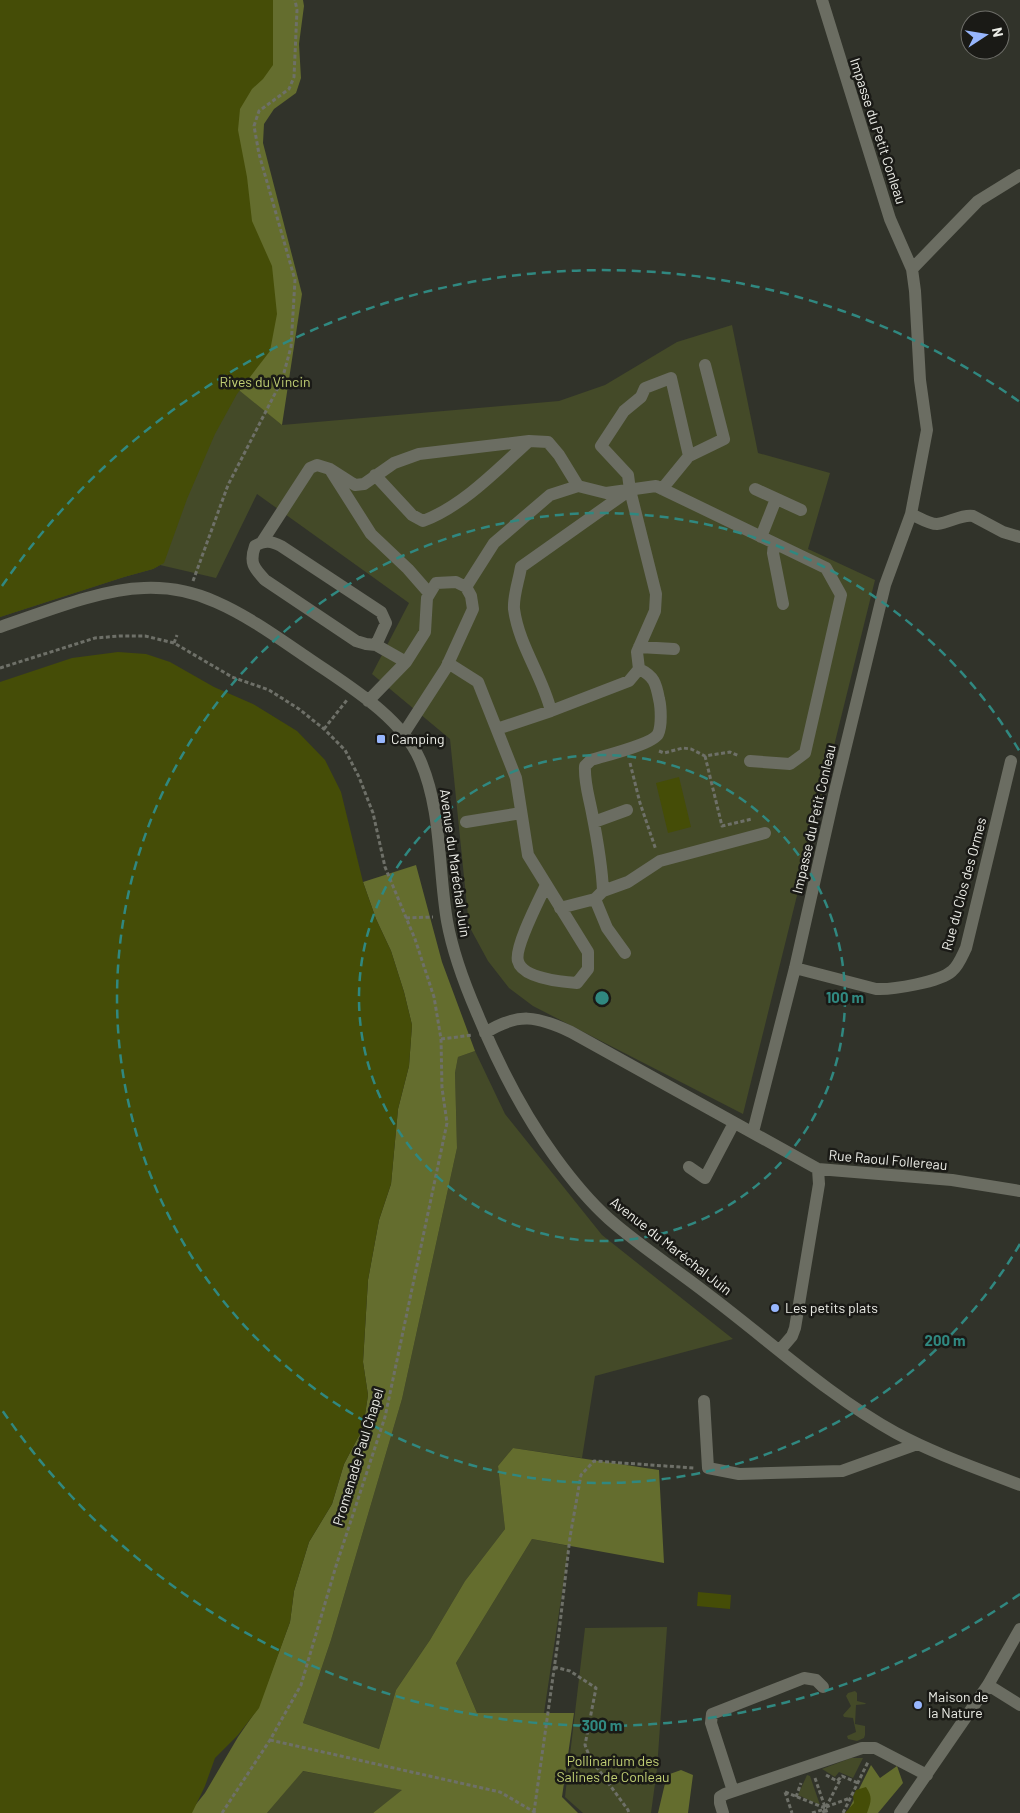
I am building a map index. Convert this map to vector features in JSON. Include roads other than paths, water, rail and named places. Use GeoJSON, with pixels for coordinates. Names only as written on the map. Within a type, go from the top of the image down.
{"type":"FeatureCollection","features":[{"type":"Feature","properties":{"kind":"street","name":"Impasse du Petit Conleau"},"geometry":{"type":"LineString","coordinates":[[753,1132],[795,968],[834,795],[885,585],[910,514],[928,430],[920,380],[912,269],[890,219],[822,0]]}},
{"type":"Feature","properties":{"kind":"street"},"geometry":{"type":"LineString","coordinates":[[912,269],[978,201],[1020,174]]}},
{"type":"Feature","properties":{"kind":"street"},"geometry":{"type":"LineString","coordinates":[[662,489],[689,456],[724,439],[705,365]]}},
{"type":"Feature","properties":{"kind":"street"},"geometry":{"type":"LineString","coordinates":[[497,729],[629,681],[639,669],[638,652],[655,611],[656,594],[628,475],[601,446],[624,411],[641,397],[645,388],[671,378],[689,456]]}},
{"type":"Feature","properties":{"kind":"street"},"geometry":{"type":"LineString","coordinates":[[375,475],[412,515],[424,521],[477,488],[529,441]]}},
{"type":"Feature","properties":{"kind":"street"},"geometry":{"type":"LineString","coordinates":[[406,662],[376,644],[356,641],[265,580],[252,563],[252,553],[255,546],[262,542],[310,468],[317,465],[330,469],[355,485],[364,484],[394,463],[419,454],[529,441],[548,442],[559,455],[578,486]]}},
{"type":"Feature","properties":{"kind":"street"},"geometry":{"type":"LineString","coordinates":[[330,469],[371,534],[408,569],[429,593]]}},
{"type":"Feature","properties":{"kind":"street"},"geometry":{"type":"LineString","coordinates":[[466,587],[494,543],[550,495],[578,486],[606,493],[656,486],[826,568],[841,595],[805,753],[790,764],[750,761]]}},
{"type":"Feature","properties":{"kind":"street"},"geometry":{"type":"LineString","coordinates":[[755,489],[801,510]]}},
{"type":"Feature","properties":{"kind":"street"},"geometry":{"type":"LineString","coordinates":[[551,710],[546,691],[523,645],[514,607],[521,567],[630,490]]}},
{"type":"Feature","properties":{"kind":"street"},"geometry":{"type":"LineString","coordinates":[[761,537],[776,499]]}},
{"type":"Feature","properties":{"kind":"street"},"geometry":{"type":"LineString","coordinates":[[910,514],[939,524],[968,515],[973,516],[1011,536],[1020,537]]}},
{"type":"Feature","properties":{"kind":"street"},"geometry":{"type":"LineString","coordinates":[[262,542],[272,542],[282,546],[381,612],[386,623],[376,644]]}},
{"type":"Feature","properties":{"kind":"street"},"geometry":{"type":"LineString","coordinates":[[774,543],[773,553],[783,604]]}},
{"type":"Feature","properties":{"kind":"street"},"geometry":{"type":"LineString","coordinates":[[368,701],[406,662],[425,632],[427,598],[436,583],[456,582],[466,587],[471,596],[473,609],[448,663],[404,733]]}},
{"type":"Feature","properties":{"kind":"street","name":"Avenue du Maréchal Juin"},"geometry":{"type":"LineString","coordinates":[[0,627],[84,599],[123,590],[142,588],[170,589],[214,601],[256,623],[368,701],[404,733],[419,758],[431,792],[446,917],[457,963],[485,1033],[509,1082],[554,1155],[575,1183],[609,1219],[850,1403],[894,1432],[917,1444],[1020,1485]]}},
{"type":"Feature","properties":{"kind":"street"},"geometry":{"type":"LineString","coordinates":[[639,648],[674,649]]}},
{"type":"Feature","properties":{"kind":"street"},"geometry":{"type":"LineString","coordinates":[[448,663],[478,682],[516,778],[528,854],[588,952],[588,969],[577,983],[559,982],[525,972],[518,962],[518,948],[546,885]]}},
{"type":"Feature","properties":{"kind":"street"},"geometry":{"type":"LineString","coordinates":[[625,953],[607,928],[599,895],[603,877],[584,775],[585,766],[591,760],[651,741],[658,734],[661,710],[655,683],[649,674],[639,669]]}},
{"type":"Feature","properties":{"kind":"street","name":"Rue du Clos des Ormes"},"geometry":{"type":"LineString","coordinates":[[795,968],[876,989],[921,982],[951,973],[966,948],[1011,761]]}},
{"type":"Feature","properties":{"kind":"street"},"geometry":{"type":"LineString","coordinates":[[594,822],[627,810]]}},
{"type":"Feature","properties":{"kind":"street"},"geometry":{"type":"LineString","coordinates":[[466,822],[521,813]]}},
{"type":"Feature","properties":{"kind":"street"},"geometry":{"type":"LineString","coordinates":[[560,908],[599,895],[628,882],[660,861],[765,833]]}},
{"type":"Feature","properties":{"kind":"street","name":"Rue Raoul Follereau"},"geometry":{"type":"LineString","coordinates":[[485,1033],[511,1020],[527,1018],[548,1021],[818,1169],[952,1180],[1020,1191]]}},
{"type":"Feature","properties":{"kind":"street"},"geometry":{"type":"LineString","coordinates":[[689,1166],[705,1178],[734,1123]]}},
{"type":"Feature","properties":{"kind":"street"},"geometry":{"type":"LineString","coordinates":[[780,1350],[792,1336],[795,1328],[820,1184],[818,1169]]}},
{"type":"Feature","properties":{"kind":"street"},"geometry":{"type":"LineString","coordinates":[[704,1400],[708,1468],[739,1474],[842,1471],[917,1444]]}},
{"type":"Feature","properties":{"kind":"street"},"geometry":{"type":"LineString","coordinates":[[900,1813],[988,1685],[1020,1629]]}},
{"type":"Feature","properties":{"kind":"street"},"geometry":{"type":"LineString","coordinates":[[733,1791],[711,1723],[712,1714],[804,1678],[816,1680],[823,1687]]}},
{"type":"Feature","properties":{"kind":"street"},"geometry":{"type":"LineString","coordinates":[[988,1685],[1020,1705]]}},
{"type":"Feature","properties":{"kind":"street"},"geometry":{"type":"LineString","coordinates":[[723,1813],[720,1797],[725,1794],[862,1748],[875,1748],[927,1775]]}},
{"type":"Feature","properties":{"kind":"place","name":"Camping"},"geometry":{"type":"Point","coordinates":[381,739]}},
{"type":"Feature","properties":{"kind":"place","name":"Les petits plats"},"geometry":{"type":"Point","coordinates":[775,1308]}},
{"type":"Feature","properties":{"kind":"place","name":"Maison de la Nature"},"geometry":{"type":"Point","coordinates":[918,1705]}},
{"type":"Feature","properties":{"kind":"park label","name":"Rives du Vincin"},"geometry":{"type":"Point","coordinates":[265,382]}},
{"type":"Feature","properties":{"kind":"park label","name":"Pollinarium des Salines de Conleau"},"geometry":{"type":"Point","coordinates":[613,1769]}}]}
